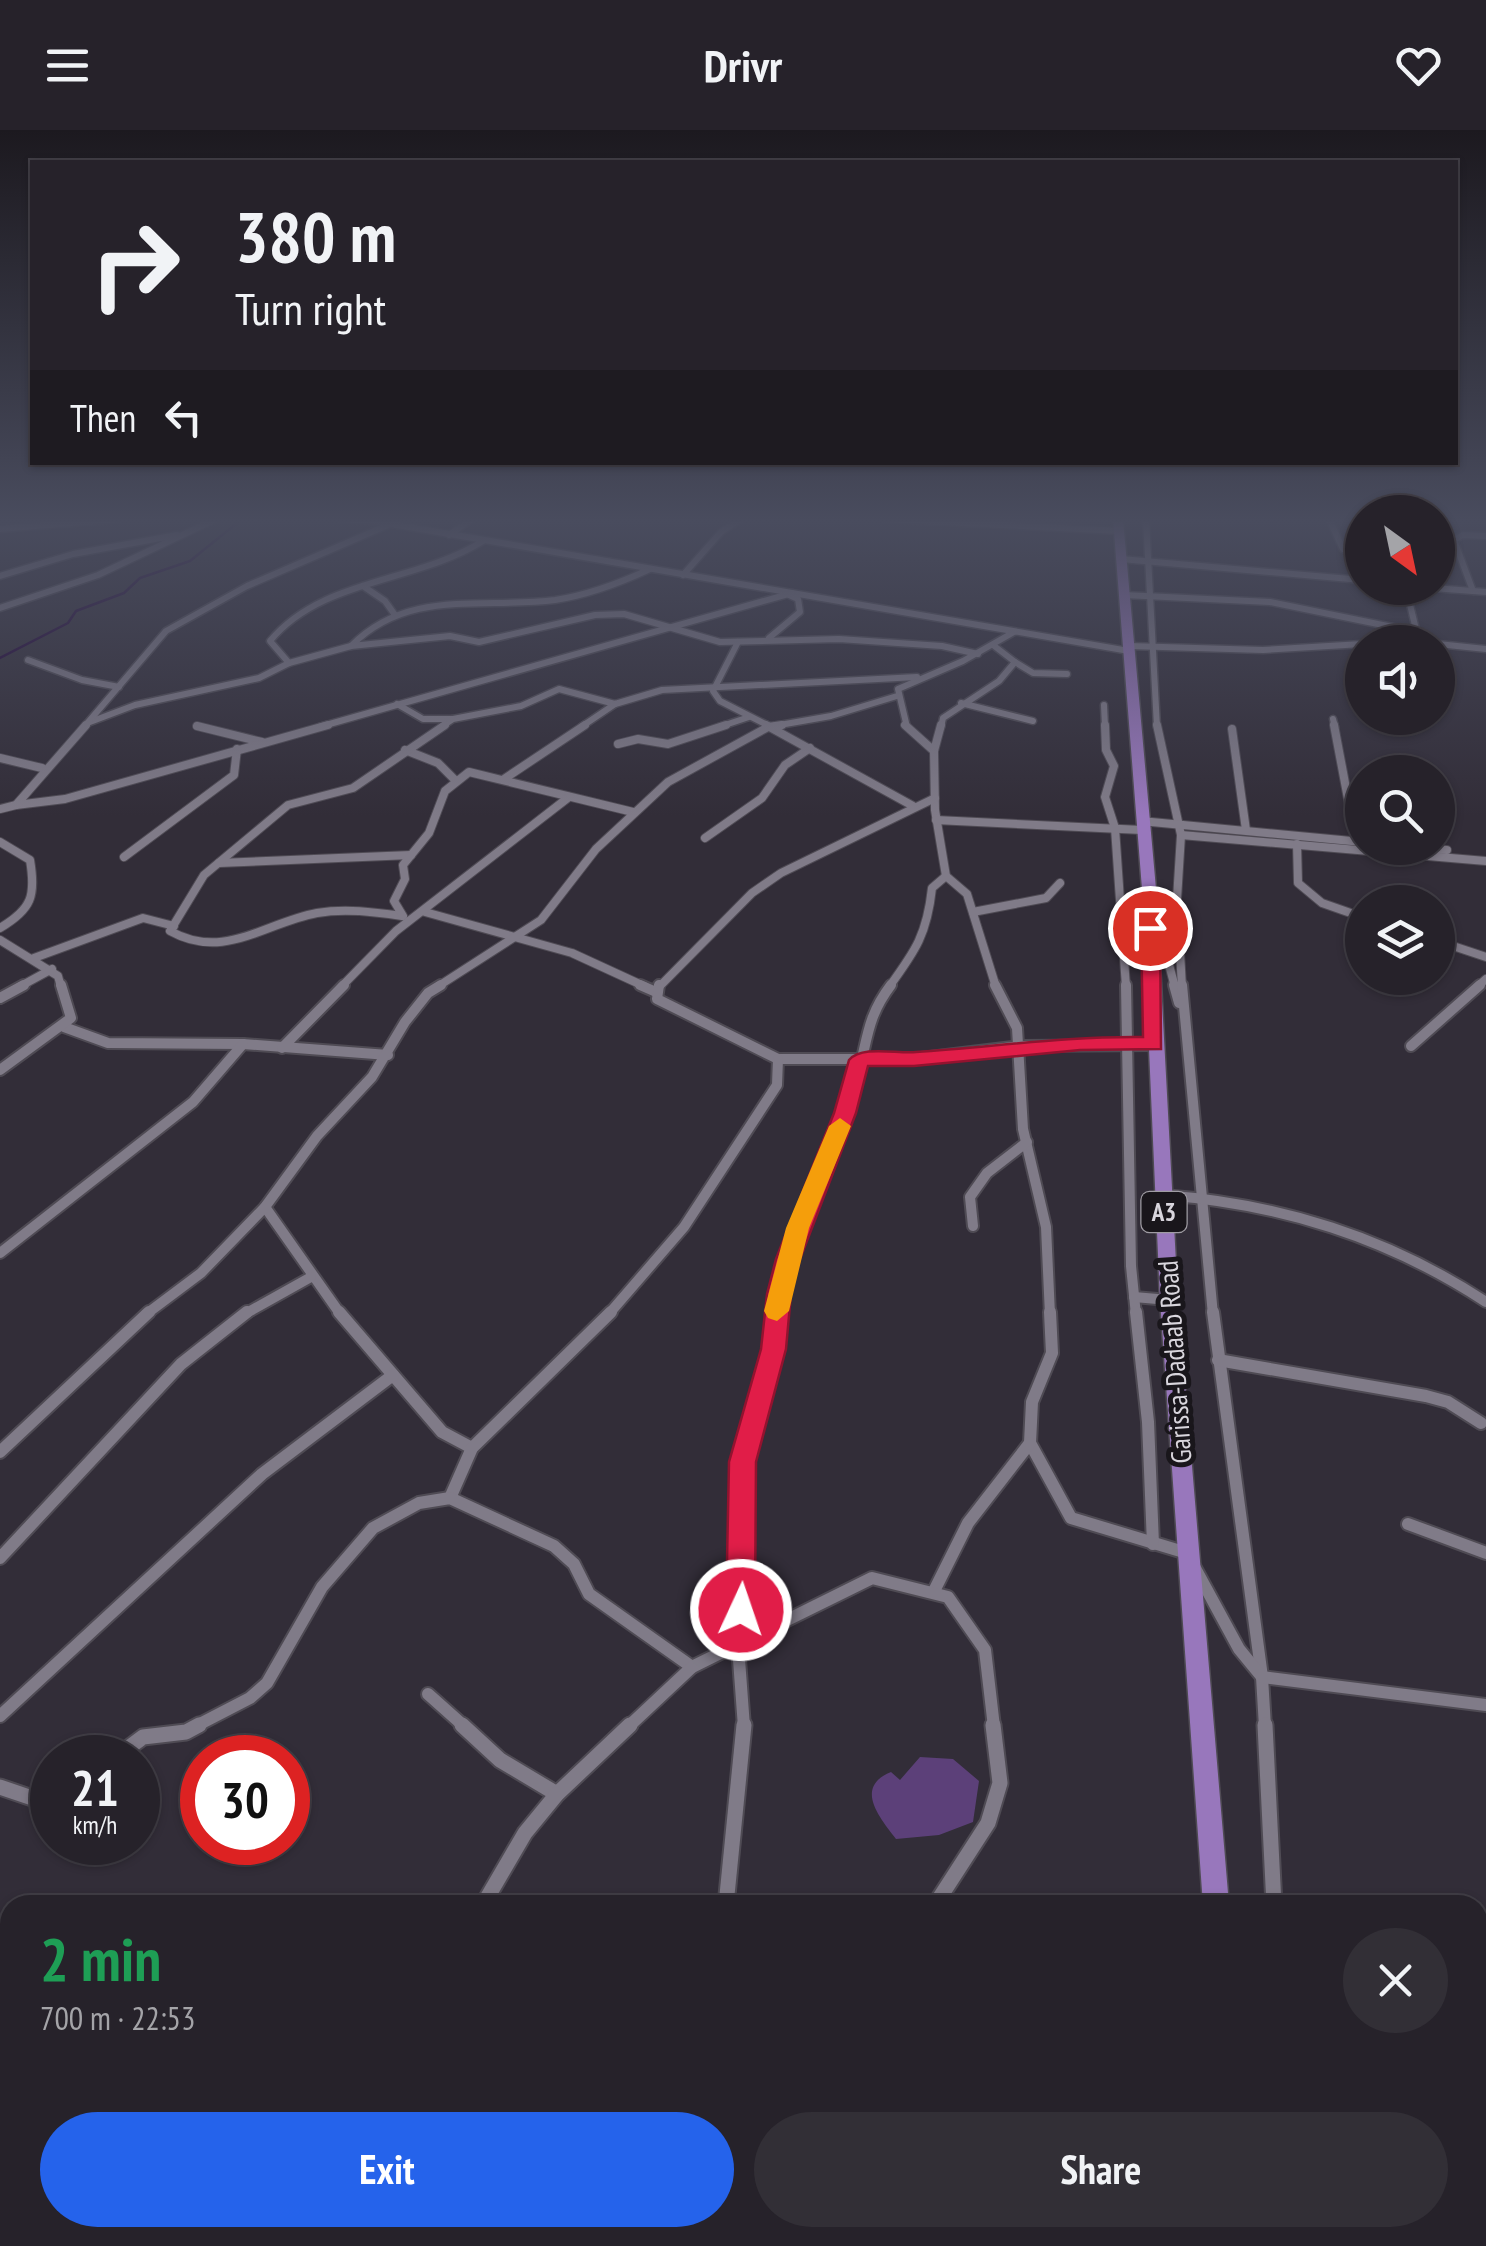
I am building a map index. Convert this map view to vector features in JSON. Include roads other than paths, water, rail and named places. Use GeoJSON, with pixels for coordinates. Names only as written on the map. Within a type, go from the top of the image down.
{"type":"FeatureCollection","features":[{"type":"Feature","properties":{"kind":"highway","name":"Garissa-Dadaab Road"},"geometry":{"type":"LineString","coordinates":[[1126,618],[1149,889],[1162,1195],[1186,1551],[1215,1895]]}},
{"type":"Feature","properties":{"kind":"street"},"geometry":{"type":"LineString","coordinates":[[16,806],[42,768],[90,722],[157,638],[188,618]]}},
{"type":"Feature","properties":{"kind":"street"},"geometry":{"type":"LineString","coordinates":[[289,663],[270,640],[282,622],[292,618]]}},
{"type":"Feature","properties":{"kind":"street"},"geometry":{"type":"LineString","coordinates":[[350,646],[374,625],[389,618]]}},
{"type":"Feature","properties":{"kind":"street"},"geometry":{"type":"LineString","coordinates":[[90,722],[135,704],[267,676],[289,663],[350,646],[450,636],[479,642],[584,618]]}},
{"type":"Feature","properties":{"kind":"street"},"geometry":{"type":"LineString","coordinates":[[640,618],[720,642],[768,638],[917,644],[978,654]]}},
{"type":"Feature","properties":{"kind":"street"},"geometry":{"type":"LineString","coordinates":[[0,810],[53,802],[703,618]]}},
{"type":"Feature","properties":{"kind":"street"},"geometry":{"type":"LineString","coordinates":[[768,638],[793,618]]}},
{"type":"Feature","properties":{"kind":"street"},"geometry":{"type":"LineString","coordinates":[[932,618],[1129,649],[1289,650],[1345,645]]}},
{"type":"Feature","properties":{"kind":"street"},"geometry":{"type":"LineString","coordinates":[[1153,618],[1158,740],[1174,822],[1181,835],[1177,898],[1185,1028],[1218,1360],[1262,1676],[1273,1895]]}},
{"type":"Feature","properties":{"kind":"street"},"geometry":{"type":"LineString","coordinates":[[1350,618],[1385,625]]}},
{"type":"Feature","properties":{"kind":"street"},"geometry":{"type":"LineString","coordinates":[[934,751],[914,741],[897,696],[898,688],[978,654],[1014,632]]}},
{"type":"Feature","properties":{"kind":"street"},"geometry":{"type":"LineString","coordinates":[[713,691],[724,660],[738,642]]}},
{"type":"Feature","properties":{"kind":"street"},"geometry":{"type":"LineString","coordinates":[[993,646],[1034,673],[1068,674]]}},
{"type":"Feature","properties":{"kind":"street"},"geometry":{"type":"LineString","coordinates":[[1455,646],[1486,649]]}},
{"type":"Feature","properties":{"kind":"street"},"geometry":{"type":"LineString","coordinates":[[28,660],[82,680],[119,687]]}},
{"type":"Feature","properties":{"kind":"street"},"geometry":{"type":"LineString","coordinates":[[1015,662],[998,681],[943,718],[934,751],[936,820],[946,876],[966,894],[991,972],[1021,1046],[1027,1142],[1046,1228],[1052,1335],[1048,1366],[1032,1402],[1030,1443],[1071,1518],[1186,1551],[1239,1649],[1262,1676],[1486,1705]]}},
{"type":"Feature","properties":{"kind":"street"},"geometry":{"type":"LineString","coordinates":[[504,778],[615,704],[662,690],[713,691],[917,677]]}},
{"type":"Feature","properties":{"kind":"street"},"geometry":{"type":"LineString","coordinates":[[397,704],[424,718],[453,719],[517,707],[559,689],[615,704]]}},
{"type":"Feature","properties":{"kind":"street"},"geometry":{"type":"LineString","coordinates":[[713,691],[720,701],[913,806]]}},
{"type":"Feature","properties":{"kind":"street"},"geometry":{"type":"LineString","coordinates":[[0,1452],[140,1318],[202,1273],[265,1207],[290,1170],[388,1055],[404,1022],[428,994],[518,938],[558,903],[588,858],[668,782],[768,728],[831,716],[897,696]]}},
{"type":"Feature","properties":{"kind":"street"},"geometry":{"type":"LineString","coordinates":[[961,703],[1033,722]]}},
{"type":"Feature","properties":{"kind":"street"},"geometry":{"type":"LineString","coordinates":[[1104,705],[1106,750],[1114,766],[1105,797],[1114,828],[1130,1044],[1134,1297],[1148,1422],[1153,1544]]}},
{"type":"Feature","properties":{"kind":"street"},"geometry":{"type":"LineString","coordinates":[[618,744],[638,739],[668,744],[749,717]]}},
{"type":"Feature","properties":{"kind":"street"},"geometry":{"type":"LineString","coordinates":[[453,719],[352,789],[288,805],[194,887],[186,912],[170,930],[211,945],[256,936],[316,913],[359,910],[406,918],[425,912],[569,797]]}},
{"type":"Feature","properties":{"kind":"street"},"geometry":{"type":"LineString","coordinates":[[1333,719],[1345,775]]}},
{"type":"Feature","properties":{"kind":"street"},"geometry":{"type":"LineString","coordinates":[[197,726],[262,742]]}},
{"type":"Feature","properties":{"kind":"street"},"geometry":{"type":"LineString","coordinates":[[1232,729],[1246,830]]}},
{"type":"Feature","properties":{"kind":"street"},"geometry":{"type":"LineString","coordinates":[[704,838],[762,798],[785,765],[810,748]]}},
{"type":"Feature","properties":{"kind":"street"},"geometry":{"type":"LineString","coordinates":[[124,858],[234,775],[238,749]]}},
{"type":"Feature","properties":{"kind":"street"},"geometry":{"type":"LineString","coordinates":[[405,750],[438,762],[455,780]]}},
{"type":"Feature","properties":{"kind":"street"},"geometry":{"type":"LineString","coordinates":[[0,758],[42,768]]}},
{"type":"Feature","properties":{"kind":"street"},"geometry":{"type":"LineString","coordinates":[[406,918],[394,899],[405,879],[403,865],[429,834],[439,803],[455,780],[476,772],[633,812]]}},
{"type":"Feature","properties":{"kind":"street"},"geometry":{"type":"LineString","coordinates":[[656,992],[752,893],[800,862],[935,798]]}},
{"type":"Feature","properties":{"kind":"street"},"geometry":{"type":"LineString","coordinates":[[936,820],[1114,828],[1174,822],[1345,840]]}},
{"type":"Feature","properties":{"kind":"street"},"geometry":{"type":"LineString","coordinates":[[1181,835],[1486,862]]}},
{"type":"Feature","properties":{"kind":"street"},"geometry":{"type":"LineString","coordinates":[[0,842],[30,860],[36,898],[30,910],[0,928]]}},
{"type":"Feature","properties":{"kind":"street"},"geometry":{"type":"LineString","coordinates":[[1297,844],[1298,883],[1322,903],[1345,912]]}},
{"type":"Feature","properties":{"kind":"street"},"geometry":{"type":"LineString","coordinates":[[218,863],[282,863],[362,852],[411,855]]}},
{"type":"Feature","properties":{"kind":"street"},"geometry":{"type":"LineString","coordinates":[[727,1895],[745,1736],[738,1646],[744,1576],[742,1462],[774,1349],[779,1294],[788,1259],[845,1113],[871,1012],[918,948],[928,927],[932,888],[946,876]]}},
{"type":"Feature","properties":{"kind":"street"},"geometry":{"type":"LineString","coordinates":[[973,912],[1046,898],[1060,883]]}},
{"type":"Feature","properties":{"kind":"street"},"geometry":{"type":"LineString","coordinates":[[1149,889],[1185,1028]]}},
{"type":"Feature","properties":{"kind":"street"},"geometry":{"type":"LineString","coordinates":[[425,912],[572,953],[656,992]]}},
{"type":"Feature","properties":{"kind":"street"},"geometry":{"type":"LineString","coordinates":[[34,958],[142,918],[174,926]]}},
{"type":"Feature","properties":{"kind":"street"},"geometry":{"type":"LineString","coordinates":[[282,1048],[406,918]]}},
{"type":"Feature","properties":{"kind":"street"},"geometry":{"type":"LineString","coordinates":[[0,940],[52,969],[58,976],[71,1018],[64,1027],[0,1070]]}},
{"type":"Feature","properties":{"kind":"street"},"geometry":{"type":"LineString","coordinates":[[1455,947],[1486,957]]}},
{"type":"Feature","properties":{"kind":"street"},"geometry":{"type":"LineString","coordinates":[[0,998],[52,969]]}},
{"type":"Feature","properties":{"kind":"street"},"geometry":{"type":"LineString","coordinates":[[1411,1046],[1486,980]]}},
{"type":"Feature","properties":{"kind":"street"},"geometry":{"type":"LineString","coordinates":[[656,992],[657,1000],[668,1008],[778,1059],[930,1058],[1021,1046],[1154,1044]]}},
{"type":"Feature","properties":{"kind":"street"},"geometry":{"type":"LineString","coordinates":[[64,1027],[108,1043],[243,1044],[388,1055]]}},
{"type":"Feature","properties":{"kind":"street"},"geometry":{"type":"LineString","coordinates":[[0,1253],[78,1186],[202,1092],[243,1044]]}},
{"type":"Feature","properties":{"kind":"street"},"geometry":{"type":"LineString","coordinates":[[450,1498],[472,1448],[613,1310],[684,1227],[778,1085],[778,1059]]}},
{"type":"Feature","properties":{"kind":"street"},"geometry":{"type":"LineString","coordinates":[[973,1226],[970,1197],[987,1173],[1027,1142]]}},
{"type":"Feature","properties":{"kind":"street"},"geometry":{"type":"LineString","coordinates":[[1162,1195],[1202,1196],[1316,1220],[1412,1260],[1484,1298]]}},
{"type":"Feature","properties":{"kind":"street"},"geometry":{"type":"LineString","coordinates":[[265,1207],[311,1277],[393,1375],[442,1432],[472,1448]]}},
{"type":"Feature","properties":{"kind":"street"},"geometry":{"type":"LineString","coordinates":[[0,1558],[181,1364],[235,1319],[311,1277]]}},
{"type":"Feature","properties":{"kind":"street"},"geometry":{"type":"LineString","coordinates":[[1134,1297],[1170,1300]]}},
{"type":"Feature","properties":{"kind":"street"},"geometry":{"type":"LineString","coordinates":[[1218,1360],[1426,1396],[1448,1402],[1481,1422]]}},
{"type":"Feature","properties":{"kind":"street"},"geometry":{"type":"LineString","coordinates":[[0,1716],[262,1474],[393,1375]]}},
{"type":"Feature","properties":{"kind":"street"},"geometry":{"type":"LineString","coordinates":[[934,1591],[968,1524],[1030,1443]]}},
{"type":"Feature","properties":{"kind":"street"},"geometry":{"type":"LineString","coordinates":[[160,1735],[186,1732],[250,1698],[267,1683],[322,1587],[373,1528],[419,1503],[450,1498],[554,1546],[574,1564],[589,1594],[692,1667]]}},
{"type":"Feature","properties":{"kind":"street"},"geometry":{"type":"LineString","coordinates":[[1408,1524],[1486,1553]]}},
{"type":"Feature","properties":{"kind":"street"},"geometry":{"type":"LineString","coordinates":[[489,1895],[525,1833],[557,1794],[692,1667],[862,1580],[888,1580],[948,1597],[986,1650],[1000,1768],[988,1822],[941,1895]]}},
{"type":"Feature","properties":{"kind":"street"},"geometry":{"type":"LineString","coordinates":[[428,1694],[500,1760],[557,1794]]}},
{"type":"Feature","properties":{"kind":"street"},"geometry":{"type":"LineString","coordinates":[[0,1788],[30,1798]]}},
{"type":"Feature","properties":{"kind":"waterway"},"geometry":{"type":"LineString","coordinates":[[0,658],[72,618]]}}]}
